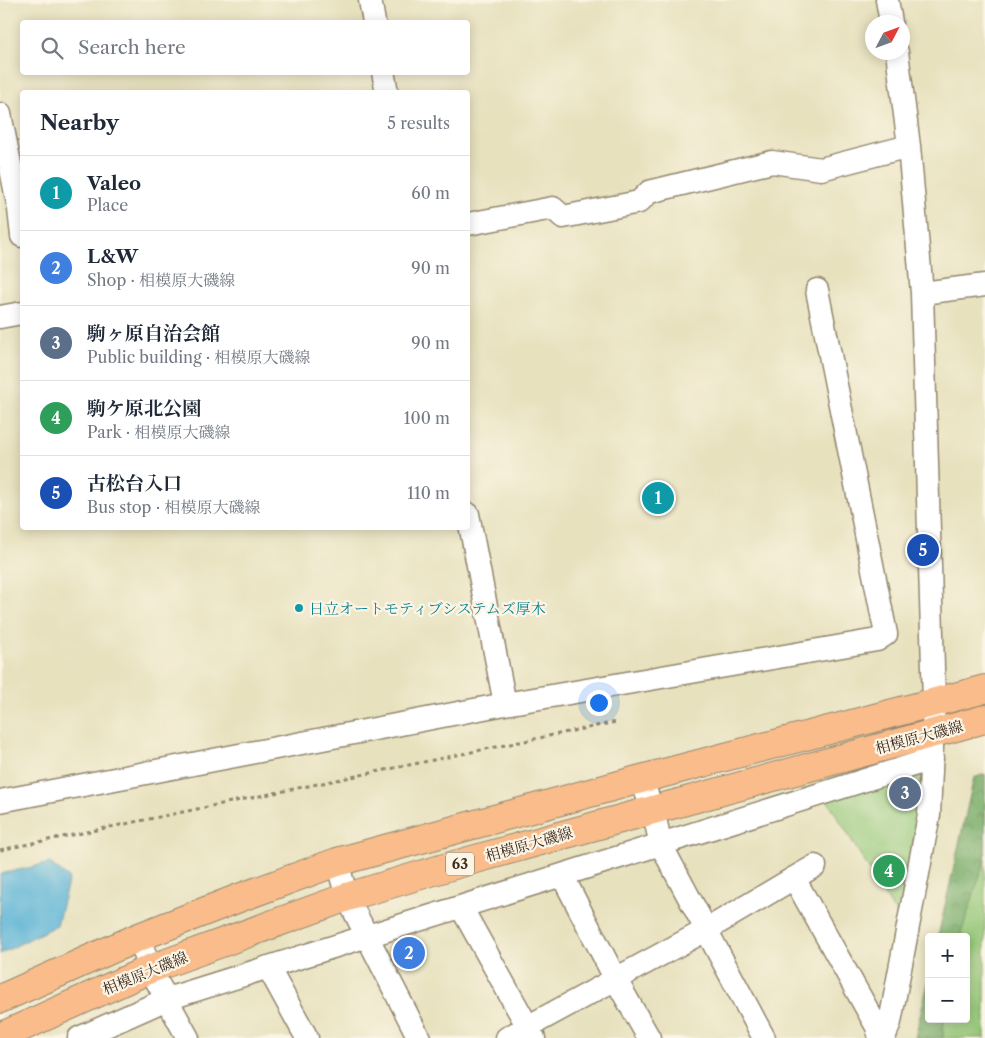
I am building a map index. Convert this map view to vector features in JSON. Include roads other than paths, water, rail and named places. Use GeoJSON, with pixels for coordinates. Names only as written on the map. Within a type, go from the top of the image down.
{"type":"FeatureCollection","features":[{"type":"Feature","properties":{"kind":"main road","name":"相模原大磯線"},"geometry":{"type":"LineString","coordinates":[[0,999],[140,937],[337,862],[642,779],[985,689]]}},
{"type":"Feature","properties":{"kind":"main road","name":"相模原大磯線"},"geometry":{"type":"LineString","coordinates":[[0,1037],[150,969],[347,897],[454,865],[985,719]]}},
{"type":"Feature","properties":{"kind":"street"},"geometry":{"type":"LineString","coordinates":[[370,0],[374,20]]}},
{"type":"Feature","properties":{"kind":"street"},"geometry":{"type":"LineString","coordinates":[[887,0],[890,15]]}},
{"type":"Feature","properties":{"kind":"street"},"geometry":{"type":"LineString","coordinates":[[884,1038],[890,1022],[929,815],[934,732],[922,293],[909,146],[897,60]]}},
{"type":"Feature","properties":{"kind":"street"},"geometry":{"type":"LineString","coordinates":[[384,75],[387,90]]}},
{"type":"Feature","properties":{"kind":"street"},"geometry":{"type":"LineString","coordinates":[[0,114],[14,212],[20,230]]}},
{"type":"Feature","properties":{"kind":"street"},"geometry":{"type":"LineString","coordinates":[[470,224],[553,208],[563,217],[639,202],[649,192],[772,162],[821,169],[909,146]]}},
{"type":"Feature","properties":{"kind":"street"},"geometry":{"type":"LineString","coordinates":[[922,293],[985,285]]}},
{"type":"Feature","properties":{"kind":"street"},"geometry":{"type":"LineString","coordinates":[[0,801],[505,704],[877,640],[886,634],[816,290]]}},
{"type":"Feature","properties":{"kind":"street"},"geometry":{"type":"LineString","coordinates":[[0,317],[20,313]]}},
{"type":"Feature","properties":{"kind":"street"},"geometry":{"type":"LineString","coordinates":[[470,524],[505,704]]}},
{"type":"Feature","properties":{"kind":"street"},"geometry":{"type":"LineString","coordinates":[[79,1038],[167,999],[932,759]]}},
{"type":"Feature","properties":{"kind":"street"},"geometry":{"type":"LineString","coordinates":[[642,779],[653,810],[660,845],[764,1038]]}},
{"type":"Feature","properties":{"kind":"street"},"geometry":{"type":"LineString","coordinates":[[337,862],[347,897],[366,937],[420,1038]]}},
{"type":"Feature","properties":{"kind":"street"},"geometry":{"type":"LineString","coordinates":[[507,1038],[531,1033],[616,980],[815,866]]}},
{"type":"Feature","properties":{"kind":"street"},"geometry":{"type":"LineString","coordinates":[[562,875],[648,1038]]}},
{"type":"Feature","properties":{"kind":"street"},"geometry":{"type":"LineString","coordinates":[[794,878],[877,1027],[880,1038]]}},
{"type":"Feature","properties":{"kind":"street"},"geometry":{"type":"LineString","coordinates":[[461,907],[531,1033]]}},
{"type":"Feature","properties":{"kind":"street"},"geometry":{"type":"LineString","coordinates":[[140,937],[150,969],[188,1038]]}},
{"type":"Feature","properties":{"kind":"street"},"geometry":{"type":"LineString","coordinates":[[268,967],[306,1038]]}},
{"type":"Feature","properties":{"kind":"water"},"geometry":{"type":"Polygon","coordinates":[[[50,863],[69,878],[57,925],[0,954],[0,874],[50,863]]]}},
{"type":"Feature","properties":{"kind":"place","name":"Valeo"},"geometry":{"type":"Point","coordinates":[658,498]}},
{"type":"Feature","properties":{"kind":"place","name":"古松台入口"},"geometry":{"type":"Point","coordinates":[923,550]}},
{"type":"Feature","properties":{"kind":"place","name":"日立オートモティブシステムズ厚木"},"geometry":{"type":"Point","coordinates":[299,608]}},
{"type":"Feature","properties":{"kind":"place","name":"駒ヶ原自治会館"},"geometry":{"type":"Point","coordinates":[905,793]}},
{"type":"Feature","properties":{"kind":"place","name":"駒ケ原北公園"},"geometry":{"type":"Point","coordinates":[889,871]}},
{"type":"Feature","properties":{"kind":"place","name":"L&W"},"geometry":{"type":"Point","coordinates":[409,953]}}]}
